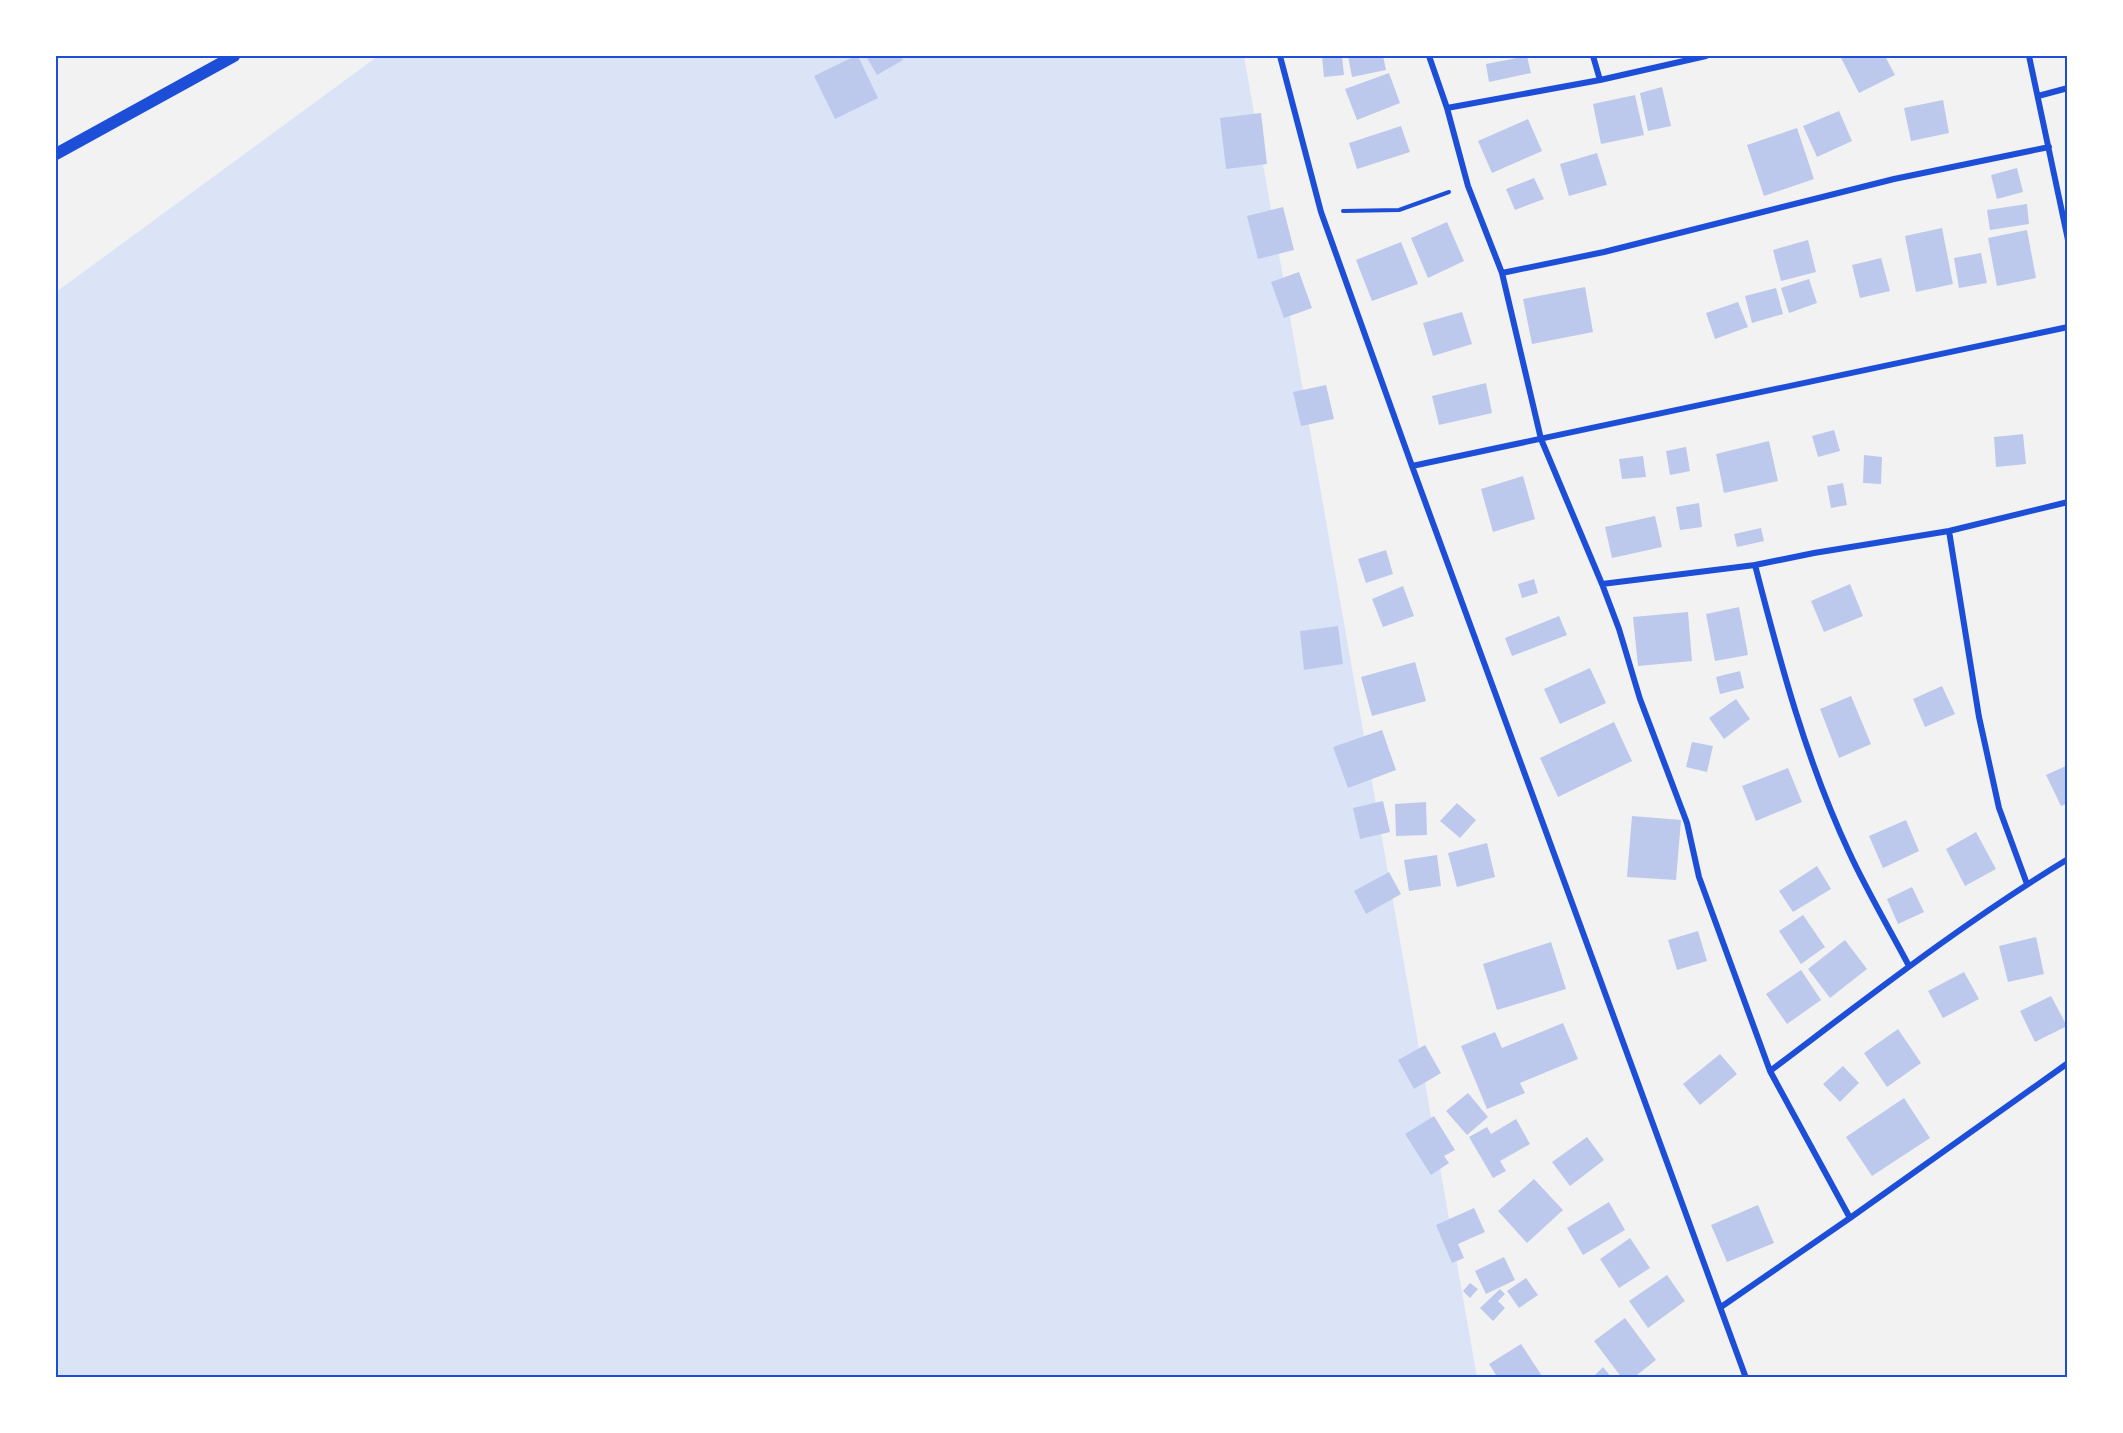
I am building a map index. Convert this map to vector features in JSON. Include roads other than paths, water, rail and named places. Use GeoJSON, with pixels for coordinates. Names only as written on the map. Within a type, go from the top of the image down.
{"type":"FeatureCollection","features":[{"type":"Feature","properties":{"kind":"main road"},"geometry":{"type":"LineString","coordinates":[[56,154],[234,56]]}},
{"type":"Feature","properties":{"kind":"street"},"geometry":{"type":"LineString","coordinates":[[1280,56],[1321,212],[1746,1377]]}},
{"type":"Feature","properties":{"kind":"street"},"geometry":{"type":"LineString","coordinates":[[1429,56],[1447,108],[1468,186],[1502,273],[1541,439],[1619,629],[1640,699],[1687,823],[1699,877],[1770,1071],[1850,1218]]}},
{"type":"Feature","properties":{"kind":"street"},"geometry":{"type":"LineString","coordinates":[[1593,56],[1600,80]]}},
{"type":"Feature","properties":{"kind":"street"},"geometry":{"type":"LineString","coordinates":[[1447,108],[1600,80],[1706,56]]}},
{"type":"Feature","properties":{"kind":"street"},"geometry":{"type":"LineString","coordinates":[[2029,56],[2067,240]]}},
{"type":"Feature","properties":{"kind":"street"},"geometry":{"type":"LineString","coordinates":[[2038,96],[2067,88]]}},
{"type":"Feature","properties":{"kind":"street"},"geometry":{"type":"LineString","coordinates":[[1502,273],[1604,252],[1894,179],[2049,147]]}},
{"type":"Feature","properties":{"kind":"street"},"geometry":{"type":"LineString","coordinates":[[1412,466],[2067,327]]}},
{"type":"Feature","properties":{"kind":"street"},"geometry":{"type":"LineString","coordinates":[[1602,584],[1755,565],[1949,531],[2067,501]]}},
{"type":"Feature","properties":{"kind":"street"},"geometry":{"type":"LineString","coordinates":[[1949,531],[1966,644],[1999,807],[2027,884]]}},
{"type":"Feature","properties":{"kind":"street"},"geometry":{"type":"LineString","coordinates":[[1755,565],[1781,665],[1808,750],[1849,852],[1909,966]]}},
{"type":"Feature","properties":{"kind":"street"},"geometry":{"type":"LineString","coordinates":[[1770,1071],[1909,966],[2067,859]]}},
{"type":"Feature","properties":{"kind":"street"},"geometry":{"type":"LineString","coordinates":[[1721,1307],[2067,1063]]}}]}
